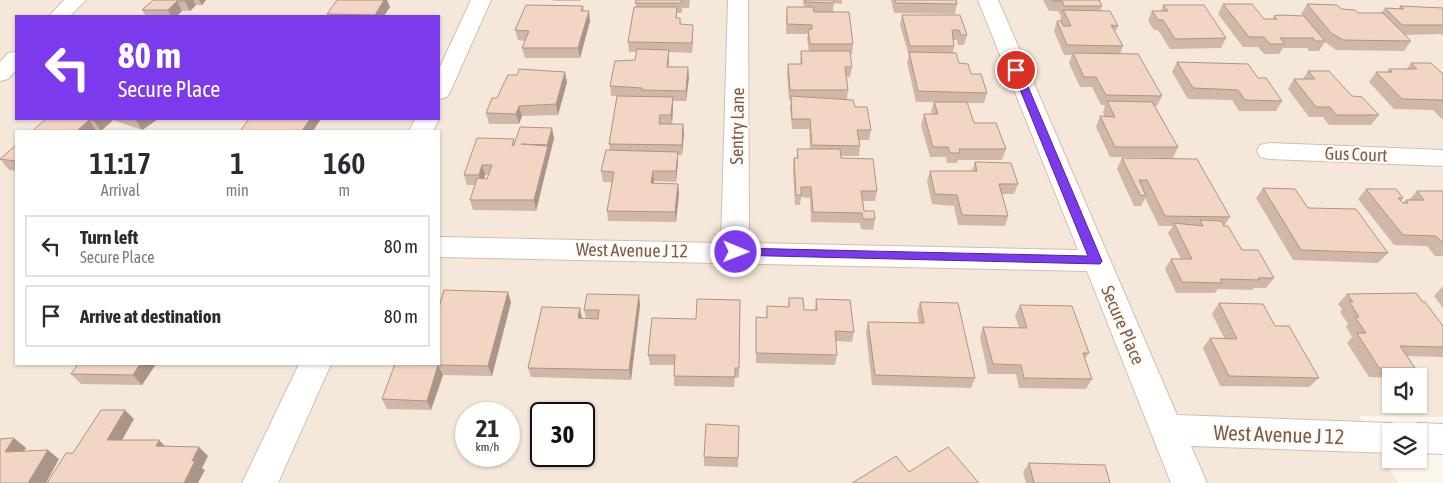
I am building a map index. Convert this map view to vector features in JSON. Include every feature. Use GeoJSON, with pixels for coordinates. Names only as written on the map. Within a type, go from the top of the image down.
{"type":"FeatureCollection","features":[{"type":"Feature","properties":{"kind":"street"},"geometry":{"type":"LineString","coordinates":[[60,15],[76,0]]}},
{"type":"Feature","properties":{"kind":"street"},"geometry":{"type":"LineString","coordinates":[[440,90],[480,0]]}},
{"type":"Feature","properties":{"kind":"street","name":"Sentry Lane"},"geometry":{"type":"LineString","coordinates":[[736,252],[738,0]]}},
{"type":"Feature","properties":{"kind":"street","name":"Secure Place"},"geometry":{"type":"LineString","coordinates":[[988,0],[1189,483]]}},
{"type":"Feature","properties":{"kind":"street"},"geometry":{"type":"LineString","coordinates":[[0,74],[15,59]]}},
{"type":"Feature","properties":{"kind":"street","name":"Gus Court"},"geometry":{"type":"LineString","coordinates":[[1269,151],[1443,158]]}},
{"type":"Feature","properties":{"kind":"street","name":"West Avenue J 12"},"geometry":{"type":"LineString","coordinates":[[440,247],[1096,261]]}},
{"type":"Feature","properties":{"kind":"street"},"geometry":{"type":"LineString","coordinates":[[260,483],[315,365]]}},
{"type":"Feature","properties":{"kind":"street","name":"West Avenue J 12"},"geometry":{"type":"LineString","coordinates":[[1167,430],[1382,438]]}},
{"type":"Feature","properties":{"kind":"street"},"geometry":{"type":"LineString","coordinates":[[1427,438],[1443,439]]}},
{"type":"Feature","properties":{"kind":"shaded area"},"geometry":{"type":"Polygon","coordinates":[[[0,0],[1443,0],[1443,417],[1359,416],[1382,456],[1382,468],[1389,468],[1398,483],[0,483],[0,0]]]}},
{"type":"Feature","properties":{"kind":"building"},"geometry":{"type":"Polygon","coordinates":[[[153,0],[186,0],[177,1],[168,10],[142,10],[153,0]]]}},
{"type":"Feature","properties":{"kind":"building"},"geometry":{"type":"Polygon","coordinates":[[[337,0],[384,0],[375,15],[327,14],[337,0]]]}},
{"type":"Feature","properties":{"kind":"building"},"geometry":{"type":"Polygon","coordinates":[[[636,0],[682,0],[681,3],[635,3],[636,0]]]}},
{"type":"Feature","properties":{"kind":"building"},"geometry":{"type":"Polygon","coordinates":[[[805,0],[834,0],[834,3],[805,2],[805,0]]]}},
{"type":"Feature","properties":{"kind":"building"},"geometry":{"type":"Polygon","coordinates":[[[895,0],[956,0],[957,4],[896,3],[895,0]]]}},
{"type":"Feature","properties":{"kind":"building"},"geometry":{"type":"Polygon","coordinates":[[[1051,0],[1099,0],[1102,6],[1064,6],[1062,1],[1051,0]]]}},
{"type":"Feature","properties":{"kind":"building"},"geometry":{"type":"Polygon","coordinates":[[[1223,4],[1252,4],[1264,19],[1277,19],[1274,16],[1279,15],[1304,16],[1325,41],[1315,41],[1313,38],[1280,38],[1285,44],[1270,44],[1264,37],[1249,37],[1223,4]]]}},
{"type":"Feature","properties":{"kind":"building"},"geometry":{"type":"Polygon","coordinates":[[[1307,4],[1337,5],[1341,9],[1355,10],[1358,13],[1383,13],[1411,41],[1343,40],[1331,33],[1307,4]]]}},
{"type":"Feature","properties":{"kind":"building"},"geometry":{"type":"Polygon","coordinates":[[[526,5],[583,6],[581,11],[589,11],[578,48],[522,48],[529,31],[515,30],[526,5]]]}},
{"type":"Feature","properties":{"kind":"building"},"geometry":{"type":"Polygon","coordinates":[[[1163,5],[1204,5],[1226,38],[1175,39],[1163,20],[1158,20],[1152,11],[1168,11],[1163,5]]]}},
{"type":"Feature","properties":{"kind":"building"},"geometry":{"type":"Polygon","coordinates":[[[1400,6],[1443,8],[1443,25],[1402,25],[1385,8],[1404,9],[1400,6]]]}},
{"type":"Feature","properties":{"kind":"building"},"geometry":{"type":"Polygon","coordinates":[[[634,7],[677,7],[676,18],[680,18],[680,24],[693,25],[692,43],[628,42],[634,7]]]}},
{"type":"Feature","properties":{"kind":"building"},"geometry":{"type":"Polygon","coordinates":[[[787,7],[813,7],[814,12],[849,12],[853,44],[810,44],[808,30],[812,29],[812,25],[787,24],[787,7]]]}},
{"type":"Feature","properties":{"kind":"building"},"geometry":{"type":"Polygon","coordinates":[[[1063,10],[1110,11],[1118,26],[1111,25],[1123,46],[1067,45],[1057,21],[1061,21],[1063,26],[1071,26],[1063,10]]]}},
{"type":"Feature","properties":{"kind":"building"},"geometry":{"type":"Polygon","coordinates":[[[902,15],[960,15],[967,35],[961,35],[959,30],[952,30],[954,46],[910,46],[902,15]]]}},
{"type":"Feature","properties":{"kind":"building"},"geometry":{"type":"Polygon","coordinates":[[[637,49],[669,50],[667,67],[688,67],[686,91],[642,90],[642,88],[610,86],[615,61],[635,60],[637,49]]]}},
{"type":"Feature","properties":{"kind":"building"},"geometry":{"type":"Polygon","coordinates":[[[801,51],[850,51],[852,67],[845,67],[848,90],[790,90],[788,64],[802,64],[801,51]]]}},
{"type":"Feature","properties":{"kind":"building"},"geometry":{"type":"Polygon","coordinates":[[[909,52],[956,53],[959,63],[968,64],[971,74],[981,74],[987,93],[918,91],[909,52]]]}},
{"type":"Feature","properties":{"kind":"building"},"geometry":{"type":"Polygon","coordinates":[[[1073,53],[1138,54],[1162,96],[1106,95],[1096,77],[1084,77],[1073,53]]]}},
{"type":"Feature","properties":{"kind":"building"},"geometry":{"type":"Polygon","coordinates":[[[1177,62],[1248,64],[1258,78],[1266,78],[1282,101],[1245,100],[1238,90],[1193,88],[1177,62]]]}},
{"type":"Feature","properties":{"kind":"building"},"geometry":{"type":"Polygon","coordinates":[[[1411,63],[1431,63],[1443,74],[1443,101],[1402,99],[1376,72],[1392,72],[1389,69],[1417,69],[1411,63]]]}},
{"type":"Feature","properties":{"kind":"building"},"geometry":{"type":"Polygon","coordinates":[[[519,69],[565,72],[556,104],[519,106],[516,114],[486,113],[492,98],[497,98],[508,75],[517,75],[519,69]]]}},
{"type":"Feature","properties":{"kind":"building"},"geometry":{"type":"Polygon","coordinates":[[[1308,71],[1329,71],[1352,96],[1362,97],[1379,115],[1336,115],[1330,107],[1316,107],[1294,79],[1315,79],[1308,71]]]}},
{"type":"Feature","properties":{"kind":"building"},"geometry":{"type":"Polygon","coordinates":[[[617,96],[673,97],[671,115],[660,115],[659,124],[683,124],[682,145],[609,144],[617,96]]]}},
{"type":"Feature","properties":{"kind":"building"},"geometry":{"type":"Polygon","coordinates":[[[791,96],[853,100],[855,107],[867,107],[871,130],[857,130],[860,146],[812,145],[810,119],[792,119],[791,96]]]}},
{"type":"Feature","properties":{"kind":"building"},"geometry":{"type":"Polygon","coordinates":[[[1107,101],[1152,102],[1178,147],[1115,147],[1100,116],[1115,117],[1107,101]]]}},
{"type":"Feature","properties":{"kind":"building"},"geometry":{"type":"Polygon","coordinates":[[[934,102],[967,102],[974,123],[996,123],[1006,149],[959,149],[960,153],[950,153],[948,147],[933,147],[924,114],[938,114],[934,102]]]}},
{"type":"Feature","properties":{"kind":"building"},"geometry":{"type":"Polygon","coordinates":[[[45,120],[89,120],[78,130],[33,130],[45,120]]]}},
{"type":"Feature","properties":{"kind":"building"},"geometry":{"type":"Polygon","coordinates":[[[248,120],[309,120],[303,130],[241,130],[248,120]]]}},
{"type":"Feature","properties":{"kind":"building"},"geometry":{"type":"Polygon","coordinates":[[[520,127],[552,128],[547,145],[521,144],[548,146],[534,200],[470,200],[477,178],[487,179],[492,165],[482,165],[479,175],[464,175],[477,138],[514,139],[512,146],[520,127]]]}},
{"type":"Feature","properties":{"kind":"building"},"geometry":{"type":"Polygon","coordinates":[[[15,146],[15,161],[0,159],[15,146]]]}},
{"type":"Feature","properties":{"kind":"building"},"geometry":{"type":"Polygon","coordinates":[[[797,149],[840,149],[841,158],[873,159],[877,191],[861,191],[864,211],[874,211],[875,219],[863,219],[862,213],[813,212],[811,187],[801,187],[801,195],[796,195],[794,158],[798,158],[797,149]]]}},
{"type":"Feature","properties":{"kind":"building"},"geometry":{"type":"Polygon","coordinates":[[[606,150],[678,152],[676,171],[653,171],[651,183],[678,184],[675,212],[607,211],[614,172],[601,171],[606,150]]]}},
{"type":"Feature","properties":{"kind":"building"},"geometry":{"type":"Polygon","coordinates":[[[1122,158],[1197,159],[1230,217],[1165,216],[1147,180],[1139,180],[1146,196],[1140,195],[1122,158]]]}},
{"type":"Feature","properties":{"kind":"building"},"geometry":{"type":"Polygon","coordinates":[[[975,162],[1011,163],[1018,184],[999,184],[1008,216],[962,215],[957,195],[935,194],[930,171],[977,171],[975,162]]]}},
{"type":"Feature","properties":{"kind":"building"},"geometry":{"type":"Polygon","coordinates":[[[1263,188],[1295,189],[1308,208],[1356,209],[1388,253],[1301,250],[1263,188]]]}},
{"type":"Feature","properties":{"kind":"building"},"geometry":{"type":"Polygon","coordinates":[[[1366,189],[1396,189],[1403,198],[1398,198],[1403,203],[1408,203],[1406,200],[1424,200],[1417,191],[1443,191],[1443,243],[1436,236],[1403,235],[1366,189]]]}},
{"type":"Feature","properties":{"kind":"building"},"geometry":{"type":"Polygon","coordinates":[[[1200,220],[1221,221],[1224,226],[1228,226],[1242,250],[1258,250],[1274,278],[1258,278],[1260,280],[1220,279],[1222,283],[1182,282],[1171,259],[1192,259],[1174,223],[1203,226],[1200,220]]]}},
{"type":"Feature","properties":{"kind":"building"},"geometry":{"type":"Polygon","coordinates":[[[444,290],[508,292],[488,366],[438,365],[440,365],[440,304],[444,290]]]}},
{"type":"Feature","properties":{"kind":"building"},"geometry":{"type":"Polygon","coordinates":[[[1416,293],[1443,326],[1443,347],[1400,346],[1415,368],[1379,368],[1357,333],[1366,333],[1355,317],[1359,317],[1349,301],[1353,302],[1347,294],[1416,293]]]}},
{"type":"Feature","properties":{"kind":"building"},"geometry":{"type":"Polygon","coordinates":[[[587,294],[639,295],[629,370],[528,368],[542,307],[580,308],[578,318],[598,319],[599,310],[584,310],[587,294]]]}},
{"type":"Feature","properties":{"kind":"building"},"geometry":{"type":"Polygon","coordinates":[[[789,298],[803,298],[804,310],[817,310],[816,299],[850,300],[854,332],[835,331],[837,355],[756,353],[756,317],[767,318],[767,306],[789,307],[789,298]]]}},
{"type":"Feature","properties":{"kind":"building"},"geometry":{"type":"Polygon","coordinates":[[[697,299],[740,300],[739,368],[735,368],[735,377],[674,376],[675,355],[648,355],[652,318],[696,319],[697,299]]]}},
{"type":"Feature","properties":{"kind":"building"},"geometry":{"type":"Polygon","coordinates":[[[920,302],[958,303],[975,378],[875,375],[868,322],[924,323],[920,302]]]}},
{"type":"Feature","properties":{"kind":"building"},"geometry":{"type":"Polygon","coordinates":[[[1219,303],[1263,304],[1275,326],[1289,326],[1319,378],[1229,376],[1210,338],[1237,339],[1219,303]]]}},
{"type":"Feature","properties":{"kind":"building"},"geometry":{"type":"Polygon","coordinates":[[[1020,305],[1072,306],[1089,353],[1083,353],[1092,379],[1024,378],[1021,365],[993,364],[983,327],[1027,328],[1020,305]]]}},
{"type":"Feature","properties":{"kind":"building"},"geometry":{"type":"Polygon","coordinates":[[[77,365],[139,365],[133,375],[71,374],[77,365]]]}},
{"type":"Feature","properties":{"kind":"building"},"geometry":{"type":"Polygon","coordinates":[[[395,365],[438,365],[427,401],[382,399],[395,365]]]}},
{"type":"Feature","properties":{"kind":"building"},"geometry":{"type":"Polygon","coordinates":[[[101,410],[125,410],[107,440],[159,440],[156,446],[199,447],[192,461],[195,461],[184,483],[47,483],[66,453],[73,453],[101,410]]]}},
{"type":"Feature","properties":{"kind":"building"},"geometry":{"type":"Polygon","coordinates":[[[706,424],[739,426],[738,458],[704,457],[706,424]]]}},
{"type":"Feature","properties":{"kind":"building"},"geometry":{"type":"Polygon","coordinates":[[[14,438],[5,452],[48,450],[28,483],[0,483],[0,439],[14,438]]]}},
{"type":"Feature","properties":{"kind":"building"},"geometry":{"type":"Polygon","coordinates":[[[948,447],[979,483],[852,483],[896,456],[909,472],[948,447]]]}},
{"type":"Feature","properties":{"kind":"building"},"geometry":{"type":"Polygon","coordinates":[[[1029,463],[1105,465],[1110,483],[1034,483],[1029,463]]]}},
{"type":"Feature","properties":{"kind":"route"},"geometry":{"type":"LineString","coordinates":[[736,252],[1096,261],[1016,70]]}}]}
